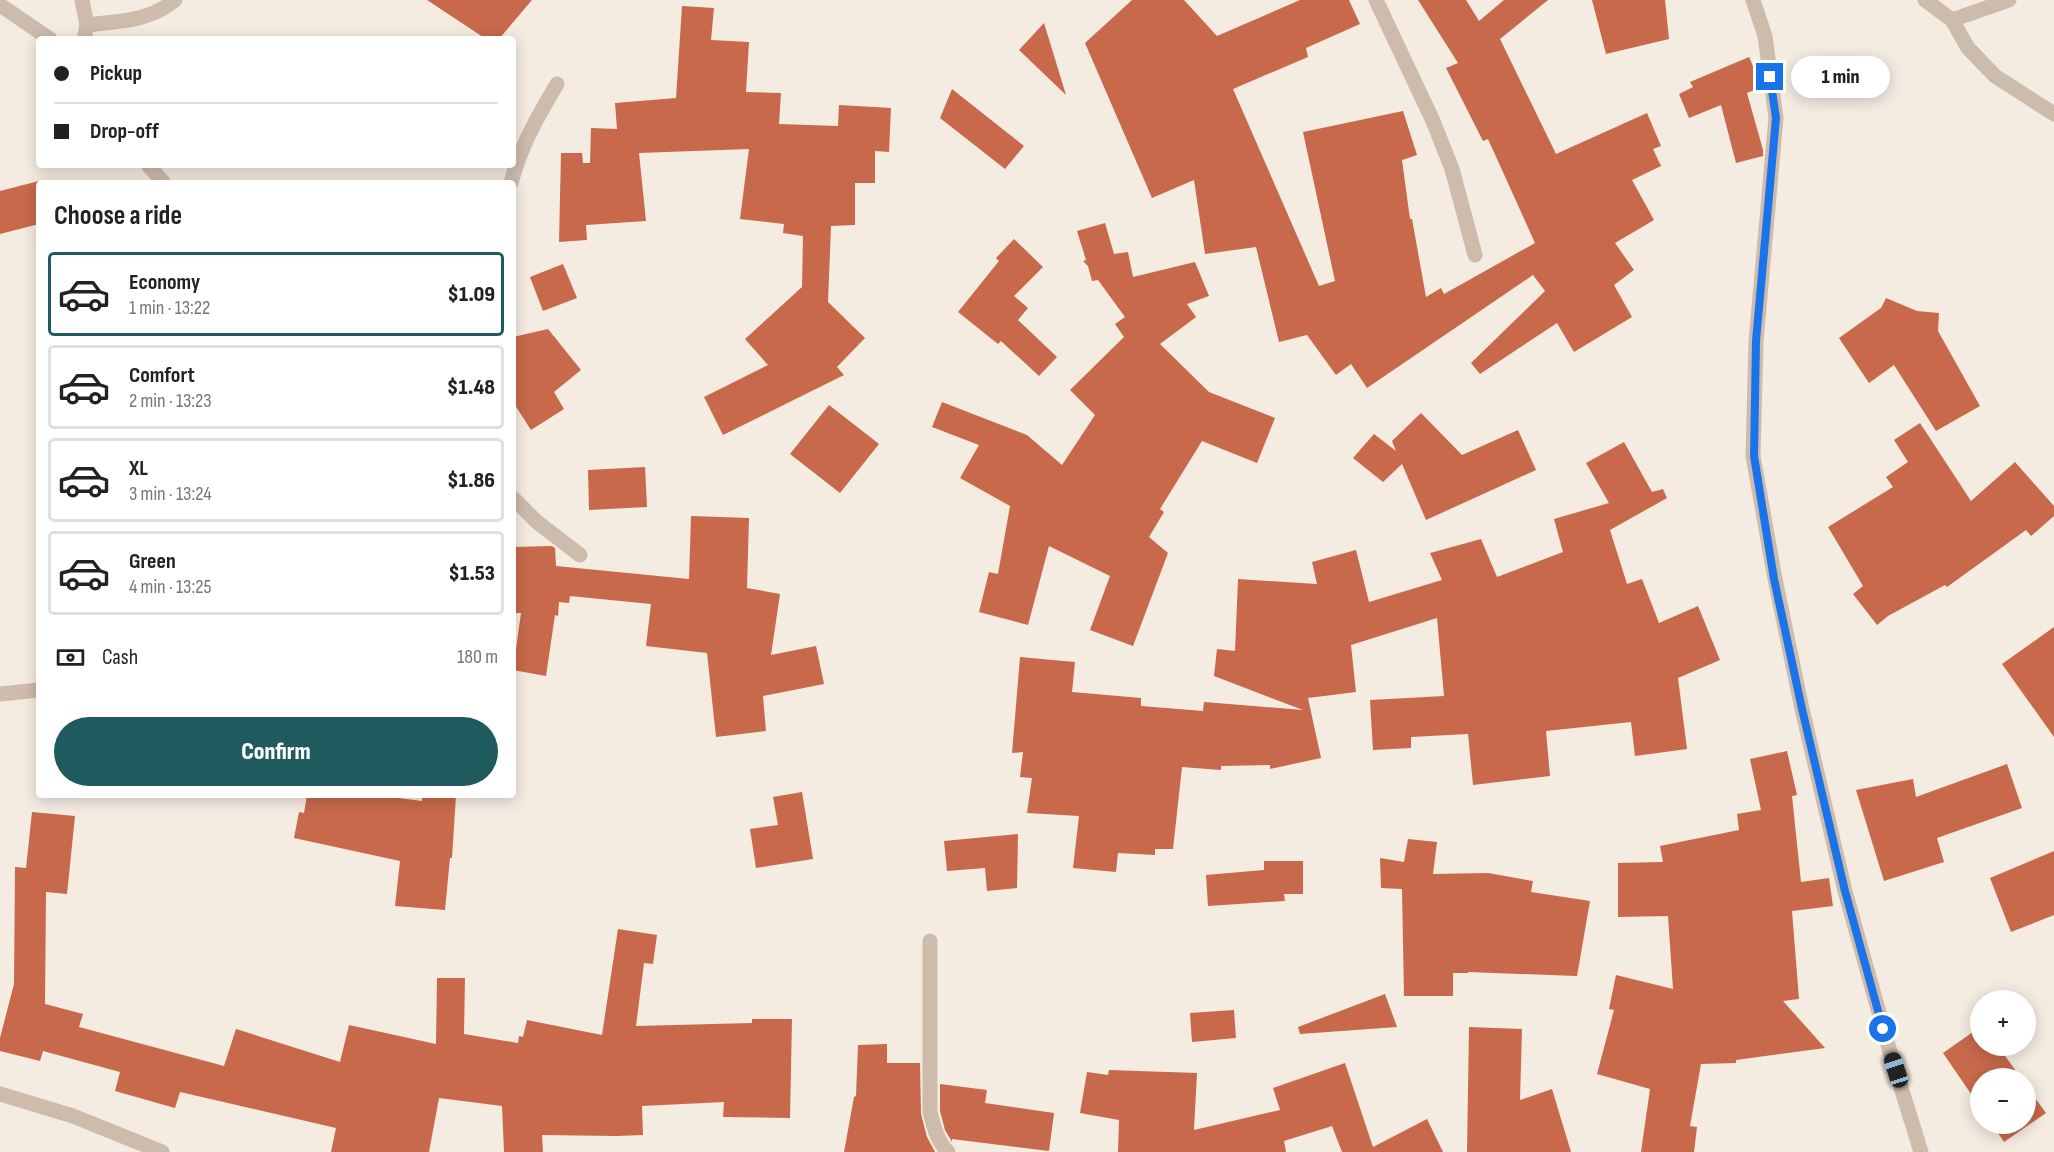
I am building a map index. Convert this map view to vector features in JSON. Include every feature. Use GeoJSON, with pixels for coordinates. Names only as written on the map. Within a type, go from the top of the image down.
{"type":"FeatureCollection","features":[{"type":"Feature","properties":{"kind":"street"},"geometry":{"type":"LineString","coordinates":[[82,0],[86,32],[162,11],[176,0]]}},
{"type":"Feature","properties":{"kind":"street"},"geometry":{"type":"LineString","coordinates":[[1376,0],[1411,71],[1441,140],[1452,169],[1475,255]]}},
{"type":"Feature","properties":{"kind":"street"},"geometry":{"type":"LineString","coordinates":[[1753,0],[1765,36],[1776,118],[1756,341],[1754,456],[1777,590],[1802,709],[1845,891],[1890,1052],[1921,1152]]}},
{"type":"Feature","properties":{"kind":"street"},"geometry":{"type":"LineString","coordinates":[[1925,0],[1952,20],[1968,48],[1995,76],[2054,114]]}},
{"type":"Feature","properties":{"kind":"street"},"geometry":{"type":"LineString","coordinates":[[1952,20],[2008,0]]}},
{"type":"Feature","properties":{"kind":"street"},"geometry":{"type":"LineString","coordinates":[[0,5],[46,36]]}},
{"type":"Feature","properties":{"kind":"street"},"geometry":{"type":"LineString","coordinates":[[516,164],[531,128],[557,84]]}},
{"type":"Feature","properties":{"kind":"street"},"geometry":{"type":"LineString","coordinates":[[151,168],[161,180]]}},
{"type":"Feature","properties":{"kind":"street"},"geometry":{"type":"LineString","coordinates":[[516,501],[537,522],[580,555]]}},
{"type":"Feature","properties":{"kind":"street"},"geometry":{"type":"LineString","coordinates":[[0,694],[36,690]]}},
{"type":"Feature","properties":{"kind":"street"},"geometry":{"type":"LineString","coordinates":[[930,941],[930,1112],[935,1131],[948,1152]]}},
{"type":"Feature","properties":{"kind":"street"},"geometry":{"type":"LineString","coordinates":[[0,1094],[74,1116],[162,1152]]}},
{"type":"Feature","properties":{"kind":"building"},"geometry":{"type":"Polygon","coordinates":[[[427,0],[532,0],[502,36],[481,36],[427,0]]]}},
{"type":"Feature","properties":{"kind":"building"},"geometry":{"type":"Polygon","coordinates":[[[1132,0],[1184,0],[1217,36],[1300,0],[1349,0],[1360,24],[1306,48],[1308,57],[1233,89],[1319,286],[1335,281],[1303,132],[1403,111],[1417,155],[1402,160],[1410,219],[1412,219],[1426,297],[1441,288],[1444,294],[1535,243],[1488,139],[1483,141],[1446,68],[1458,63],[1418,0],[1466,0],[1479,21],[1504,0],[1548,0],[1500,39],[1556,154],[1647,113],[1661,146],[1653,149],[1661,166],[1632,180],[1654,220],[1615,243],[1634,270],[1614,285],[1632,317],[1574,352],[1557,323],[1480,374],[1471,363],[1545,291],[1533,275],[1367,388],[1351,364],[1336,375],[1307,335],[1279,342],[1256,247],[1205,254],[1194,180],[1152,198],[1085,43],[1132,0]]]}},
{"type":"Feature","properties":{"kind":"building"},"geometry":{"type":"Polygon","coordinates":[[[1592,0],[1665,0],[1669,39],[1606,54],[1592,0]]]}},
{"type":"Feature","properties":{"kind":"building"},"geometry":{"type":"Polygon","coordinates":[[[682,6],[714,8],[711,40],[749,42],[746,92],[781,93],[779,124],[838,126],[839,105],[891,108],[889,152],[875,151],[875,183],[855,183],[855,225],[831,226],[828,302],[865,338],[837,367],[844,375],[723,435],[704,397],[768,365],[745,339],[802,287],[803,236],[783,233],[784,224],[740,219],[749,149],[639,153],[646,221],[586,225],[587,240],[559,242],[561,153],[582,153],[583,163],[590,163],[591,128],[617,129],[615,103],[676,98],[682,6]]]}},
{"type":"Feature","properties":{"kind":"building"},"geometry":{"type":"Polygon","coordinates":[[[1044,23],[1066,95],[1019,50],[1044,23]]]}},
{"type":"Feature","properties":{"kind":"building"},"geometry":{"type":"Polygon","coordinates":[[[1749,57],[1762,87],[1747,93],[1763,156],[1736,163],[1721,105],[1689,118],[1679,94],[1693,87],[1690,82],[1749,57]]]}},
{"type":"Feature","properties":{"kind":"building"},"geometry":{"type":"Polygon","coordinates":[[[952,89],[1024,146],[1005,169],[940,118],[952,89]]]}},
{"type":"Feature","properties":{"kind":"building"},"geometry":{"type":"Polygon","coordinates":[[[36,182],[36,225],[0,234],[0,191],[36,182]]]}},
{"type":"Feature","properties":{"kind":"building"},"geometry":{"type":"Polygon","coordinates":[[[1105,223],[1114,254],[1128,252],[1133,277],[1195,262],[1209,296],[1187,304],[1196,317],[1160,344],[1209,392],[1275,418],[1257,463],[1202,441],[1160,509],[1164,512],[1149,537],[1168,553],[1133,646],[1090,630],[1110,576],[1049,546],[1028,625],[979,612],[989,572],[998,574],[1010,506],[960,478],[979,445],[932,427],[942,402],[1027,435],[1062,465],[1095,415],[1070,390],[1124,337],[1115,324],[1125,317],[1098,280],[1092,281],[1088,266],[1083,261],[1086,260],[1077,231],[1105,223]]]}},
{"type":"Feature","properties":{"kind":"building"},"geometry":{"type":"Polygon","coordinates":[[[1014,239],[1043,267],[1014,296],[1028,308],[1018,320],[1057,357],[1039,376],[1001,341],[998,344],[958,312],[999,261],[996,258],[1014,239]]]}},
{"type":"Feature","properties":{"kind":"building"},"geometry":{"type":"Polygon","coordinates":[[[563,264],[577,298],[543,311],[530,277],[563,264]]]}},
{"type":"Feature","properties":{"kind":"building"},"geometry":{"type":"Polygon","coordinates":[[[1886,298],[1917,311],[1939,313],[1938,331],[1980,406],[1936,431],[1894,365],[1869,383],[1839,338],[1881,308],[1886,298]]]}},
{"type":"Feature","properties":{"kind":"building"},"geometry":{"type":"Polygon","coordinates":[[[548,329],[581,370],[554,392],[564,409],[531,430],[516,407],[516,336],[548,329]]]}},
{"type":"Feature","properties":{"kind":"building"},"geometry":{"type":"Polygon","coordinates":[[[829,405],[879,444],[840,493],[790,454],[829,405]]]}},
{"type":"Feature","properties":{"kind":"building"},"geometry":{"type":"Polygon","coordinates":[[[1421,413],[1462,455],[1518,430],[1536,470],[1426,520],[1402,464],[1383,482],[1353,458],[1374,434],[1396,451],[1392,441],[1421,413]]]}},
{"type":"Feature","properties":{"kind":"building"},"geometry":{"type":"Polygon","coordinates":[[[1920,423],[1971,501],[2015,462],[2054,506],[2054,516],[2031,536],[2026,530],[1947,587],[1945,585],[1888,616],[1877,625],[1853,594],[1863,586],[1828,527],[1893,487],[1886,477],[1908,462],[1894,440],[1920,423]]]}},
{"type":"Feature","properties":{"kind":"building"},"geometry":{"type":"Polygon","coordinates":[[[1624,442],[1652,492],[1663,489],[1667,498],[1610,530],[1627,584],[1642,579],[1659,623],[1698,606],[1720,660],[1678,678],[1687,749],[1635,756],[1631,722],[1546,731],[1550,776],[1473,785],[1468,734],[1411,737],[1411,748],[1373,750],[1370,700],[1444,696],[1437,618],[1351,645],[1356,692],[1308,698],[1321,758],[1270,769],[1270,765],[1221,766],[1221,770],[1182,767],[1173,849],[1155,849],[1155,855],[1118,853],[1116,872],[1073,868],[1079,816],[1027,813],[1032,778],[1020,777],[1023,752],[1012,753],[1020,657],[1075,662],[1072,692],[1141,698],[1141,706],[1203,711],[1204,702],[1303,710],[1214,676],[1217,649],[1235,651],[1238,579],[1317,584],[1312,562],[1356,550],[1369,602],[1442,580],[1430,553],[1481,539],[1497,577],[1563,552],[1554,519],[1609,503],[1586,463],[1624,442]]]}},
{"type":"Feature","properties":{"kind":"building"},"geometry":{"type":"Polygon","coordinates":[[[645,467],[647,507],[589,510],[588,470],[645,467]]]}},
{"type":"Feature","properties":{"kind":"building"},"geometry":{"type":"Polygon","coordinates":[[[691,516],[749,518],[747,588],[780,594],[771,655],[816,646],[824,684],[763,696],[766,731],[716,737],[707,653],[646,646],[651,604],[570,596],[569,603],[559,602],[558,616],[555,615],[546,676],[516,671],[516,649],[521,613],[516,613],[516,547],[552,546],[555,548],[556,566],[689,579],[691,516]]]}},
{"type":"Feature","properties":{"kind":"building"},"geometry":{"type":"Polygon","coordinates":[[[2054,627],[2054,737],[2002,664],[2054,627]]]}},
{"type":"Feature","properties":{"kind":"building"},"geometry":{"type":"Polygon","coordinates":[[[1787,751],[1797,795],[1792,796],[1801,882],[1829,878],[1833,906],[1792,911],[1799,999],[1783,1001],[1825,1048],[1736,1060],[1736,1063],[1701,1064],[1690,1126],[1697,1127],[1694,1152],[1641,1152],[1650,1089],[1597,1074],[1614,1010],[1609,1009],[1616,975],[1673,989],[1668,916],[1618,917],[1618,863],[1663,862],[1660,846],[1739,830],[1737,814],[1761,810],[1750,759],[1787,751]]]}},
{"type":"Feature","properties":{"kind":"building"},"geometry":{"type":"Polygon","coordinates":[[[2007,764],[2022,808],[1937,838],[1944,862],[1884,881],[1856,790],[1913,779],[1916,797],[2007,764]]]}},
{"type":"Feature","properties":{"kind":"building"},"geometry":{"type":"Polygon","coordinates":[[[802,792],[813,859],[756,868],[750,829],[778,825],[773,797],[802,792]]]}},
{"type":"Feature","properties":{"kind":"building"},"geometry":{"type":"Polygon","coordinates":[[[306,798],[398,798],[422,801],[422,798],[456,798],[452,858],[450,858],[445,910],[395,906],[400,861],[294,838],[299,812],[304,813],[306,798]]]}},
{"type":"Feature","properties":{"kind":"building"},"geometry":{"type":"Polygon","coordinates":[[[32,812],[75,816],[67,894],[46,892],[45,1004],[83,1014],[79,1027],[224,1066],[236,1029],[340,1062],[349,1025],[436,1044],[437,978],[465,978],[464,1034],[518,1043],[519,1036],[523,1037],[527,1020],[602,1035],[618,929],[657,935],[653,964],[644,963],[636,1026],[752,1023],[752,1019],[792,1019],[790,1118],[723,1117],[724,1102],[642,1106],[643,1135],[542,1135],[543,1152],[504,1152],[502,1106],[439,1098],[429,1152],[331,1152],[336,1128],[180,1092],[175,1108],[115,1091],[120,1072],[43,1051],[40,1061],[0,1051],[0,1038],[14,984],[15,867],[26,868],[32,812]]]}},
{"type":"Feature","properties":{"kind":"building"},"geometry":{"type":"Polygon","coordinates":[[[1018,834],[1017,888],[987,891],[985,868],[947,871],[944,841],[1018,834]]]}},
{"type":"Feature","properties":{"kind":"building"},"geometry":{"type":"Polygon","coordinates":[[[1408,839],[1437,842],[1433,874],[1488,873],[1533,881],[1531,892],[1590,901],[1577,976],[1453,973],[1453,996],[1404,996],[1402,889],[1381,888],[1380,858],[1404,862],[1408,839]]]}},
{"type":"Feature","properties":{"kind":"building"},"geometry":{"type":"Polygon","coordinates":[[[2054,851],[2054,915],[2011,932],[1990,878],[2054,851]]]}},
{"type":"Feature","properties":{"kind":"building"},"geometry":{"type":"Polygon","coordinates":[[[1264,861],[1303,861],[1303,894],[1284,894],[1285,901],[1208,906],[1206,875],[1264,870],[1264,861]]]}},
{"type":"Feature","properties":{"kind":"building"},"geometry":{"type":"Polygon","coordinates":[[[1385,994],[1397,1027],[1300,1034],[1298,1027],[1385,994]]]}},
{"type":"Feature","properties":{"kind":"building"},"geometry":{"type":"Polygon","coordinates":[[[1234,1010],[1236,1038],[1192,1042],[1190,1013],[1234,1010]]]}},
{"type":"Feature","properties":{"kind":"building"},"geometry":{"type":"Polygon","coordinates":[[[1469,1027],[1522,1029],[1520,1100],[1552,1089],[1571,1152],[1467,1152],[1469,1027]]]}},
{"type":"Feature","properties":{"kind":"building"},"geometry":{"type":"Polygon","coordinates":[[[1970,1034],[1970,1056],[2005,1056],[2014,1068],[1970,1068],[1970,1092],[1943,1053],[1970,1034]]]}},
{"type":"Feature","properties":{"kind":"building"},"geometry":{"type":"Polygon","coordinates":[[[887,1044],[887,1063],[920,1063],[921,1114],[927,1137],[935,1152],[844,1152],[856,1096],[858,1045],[887,1044]]]}},
{"type":"Feature","properties":{"kind":"building"},"geometry":{"type":"Polygon","coordinates":[[[1345,1063],[1373,1147],[1427,1119],[1443,1152],[1342,1152],[1332,1126],[1284,1141],[1286,1152],[1118,1152],[1119,1120],[1080,1113],[1087,1072],[1108,1075],[1109,1070],[1197,1073],[1194,1130],[1280,1110],[1273,1088],[1345,1063]]]}},
{"type":"Feature","properties":{"kind":"building"},"geometry":{"type":"Polygon","coordinates":[[[940,1084],[987,1090],[985,1103],[1054,1113],[1049,1151],[952,1139],[952,1142],[945,1130],[940,1111],[940,1084]]]}},
{"type":"Feature","properties":{"kind":"building"},"geometry":{"type":"Polygon","coordinates":[[[2036,1099],[2046,1113],[2036,1120],[2036,1099]]]}},
{"type":"Feature","properties":{"kind":"building"},"geometry":{"type":"Polygon","coordinates":[[[1999,1134],[2016,1134],[2004,1142],[1999,1134]]]}},
{"type":"Feature","properties":{"kind":"route"},"geometry":{"type":"LineString","coordinates":[[1770,77],[1776,118],[1756,341],[1754,456],[1774,579],[1802,709],[1845,891],[1883,1029]]}}]}
